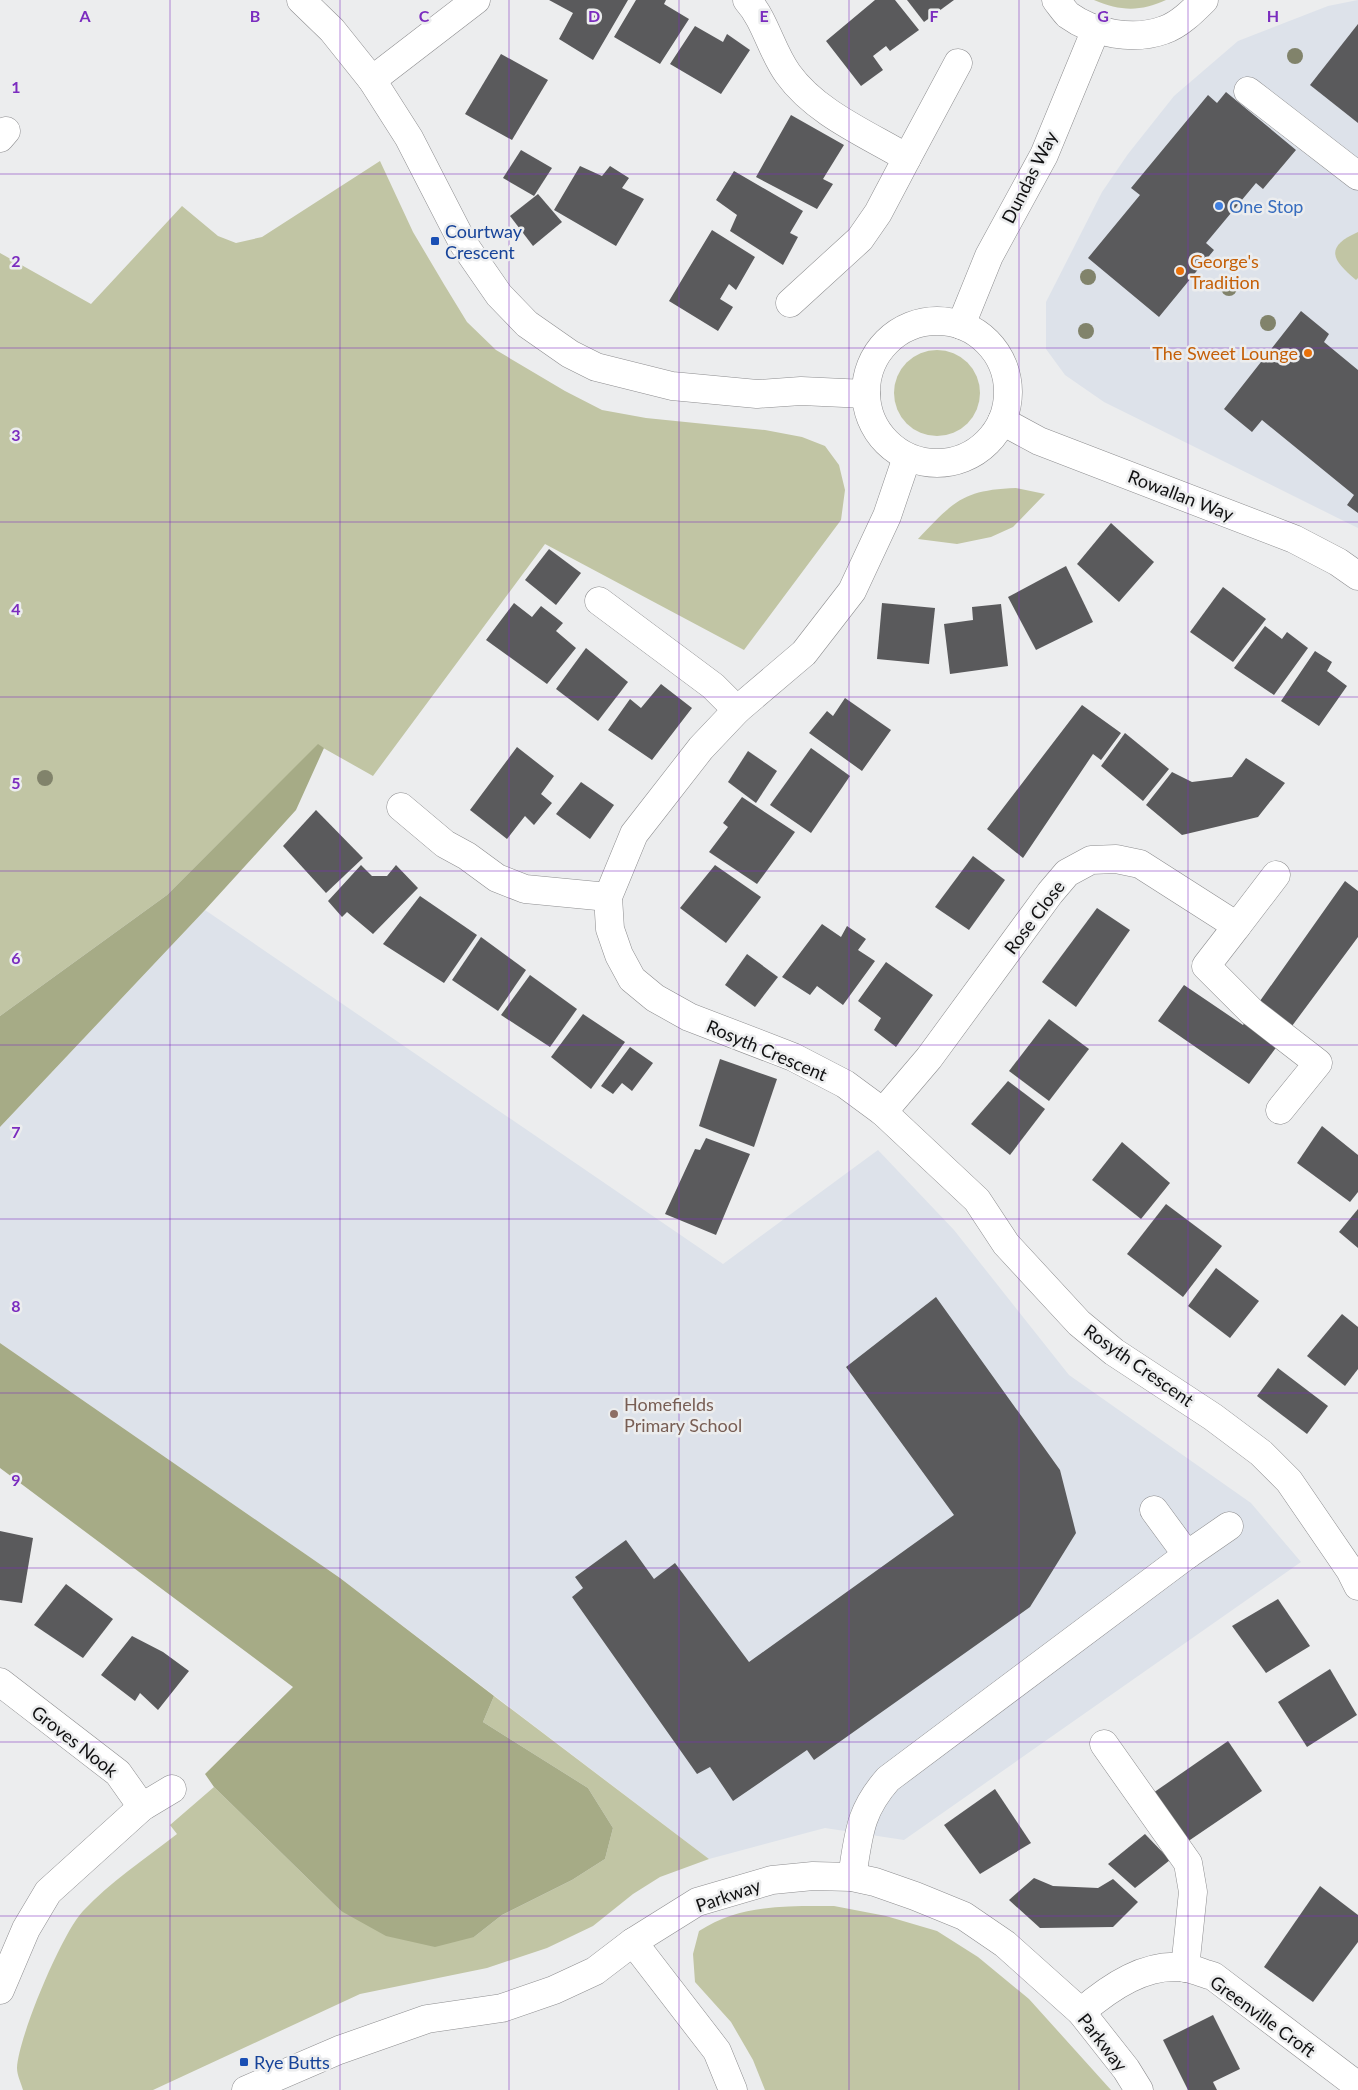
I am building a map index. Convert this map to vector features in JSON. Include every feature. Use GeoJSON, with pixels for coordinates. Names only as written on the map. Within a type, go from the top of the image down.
{"type":"FeatureCollection","features":[{"type":"Feature","properties":{"kind":"street"},"geometry":{"type":"LineString","coordinates":[[301,0],[332,30],[372,80],[409,138],[463,243],[499,295],[528,324],[570,354],[596,367],[672,386],[757,394],[801,391],[866,394]]}},
{"type":"Feature","properties":{"kind":"street"},"geometry":{"type":"LineString","coordinates":[[372,80],[476,0]]}},
{"type":"Feature","properties":{"kind":"street"},"geometry":{"type":"LineString","coordinates":[[746,0],[756,11],[788,74],[809,95],[831,114],[907,158]]}},
{"type":"Feature","properties":{"kind":"street"},"geometry":{"type":"LineString","coordinates":[[1056,0],[1068,14],[1096,28],[1130,37],[1164,30],[1189,14],[1204,0]]}},
{"type":"Feature","properties":{"kind":"street","name":"Dundas Way"},"geometry":{"type":"LineString","coordinates":[[961,325],[989,256],[1044,155],[1096,28]]}},
{"type":"Feature","properties":{"kind":"street"},"geometry":{"type":"LineString","coordinates":[[790,303],[860,239],[878,213],[958,63]]}},
{"type":"Feature","properties":{"kind":"street"},"geometry":{"type":"LineString","coordinates":[[1248,91],[1358,176]]}},
{"type":"Feature","properties":{"kind":"street"},"geometry":{"type":"LineString","coordinates":[[939,321],[961,325],[982,336],[997,354],[1006,376],[1008,399],[1002,421],[989,440],[972,454],[951,461],[929,462],[908,457],[891,446],[878,431],[869,413],[866,394],[869,371],[879,351],[895,334],[916,324],[939,321]]}},
{"type":"Feature","properties":{"kind":"street","name":"Rowallan Way"},"geometry":{"type":"LineString","coordinates":[[1002,421],[1039,441],[1294,540],[1338,562],[1358,576]]}},
{"type":"Feature","properties":{"kind":"street","name":"Rosyth Crescent"},"geometry":{"type":"LineString","coordinates":[[908,457],[887,516],[852,591],[804,654],[736,710],[695,755],[634,834],[608,897],[610,929],[619,955],[632,979],[655,998],[689,1017],[792,1057],[819,1070],[845,1084],[883,1112],[977,1200],[1006,1244],[1079,1322],[1114,1352],[1214,1417],[1261,1453],[1282,1474],[1350,1570],[1358,1586]]}},
{"type":"Feature","properties":{"kind":"street"},"geometry":{"type":"LineString","coordinates":[[599,601],[713,686],[736,710]]}},
{"type":"Feature","properties":{"kind":"street"},"geometry":{"type":"LineString","coordinates":[[401,807],[446,844],[467,856],[497,878],[526,889],[608,897]]}},
{"type":"Feature","properties":{"kind":"street","name":"Rose Close"},"geometry":{"type":"LineString","coordinates":[[883,1112],[929,1058],[1050,893],[1067,873],[1091,860],[1116,859],[1140,864],[1237,926]]}},
{"type":"Feature","properties":{"kind":"street"},"geometry":{"type":"LineString","coordinates":[[1276,876],[1206,966],[1252,1012],[1318,1063],[1280,1110]]}},
{"type":"Feature","properties":{"kind":"street"},"geometry":{"type":"LineString","coordinates":[[1154,1510],[1187,1554]]}},
{"type":"Feature","properties":{"kind":"street"},"geometry":{"type":"LineString","coordinates":[[852,1877],[861,1820],[872,1796],[888,1778],[1187,1554],[1229,1526]]}},
{"type":"Feature","properties":{"kind":"street","name":"Groves Nook"},"geometry":{"type":"LineString","coordinates":[[0,1682],[118,1772],[142,1807]]}},
{"type":"Feature","properties":{"kind":"street"},"geometry":{"type":"LineString","coordinates":[[1104,1744],[1188,1863],[1193,1892],[1185,1968]]}},
{"type":"Feature","properties":{"kind":"street"},"geometry":{"type":"LineString","coordinates":[[0,1990],[26,1929],[48,1892],[142,1807],[172,1789]]}},
{"type":"Feature","properties":{"kind":"street","name":"Parkway"},"geometry":{"type":"LineString","coordinates":[[246,2090],[339,2050],[427,2019],[502,2008],[554,1990],[595,1971],[633,1942],[697,1902],[772,1880],[813,1876],[852,1877],[915,1896],[964,1916],[1005,1944],[1081,2012],[1126,2069],[1139,2090]]}},
{"type":"Feature","properties":{"kind":"street"},"geometry":{"type":"LineString","coordinates":[[633,1942],[717,2051],[733,2090]]}},
{"type":"Feature","properties":{"kind":"street","name":"Greenville Croft"},"geometry":{"type":"LineString","coordinates":[[1081,2012],[1104,1992],[1130,1978],[1158,1969],[1185,1968],[1213,1976],[1358,2086]]}},
{"type":"Feature","properties":{"kind":"shaded area"},"geometry":{"type":"Polygon","coordinates":[[[1358,0],[1358,528],[1104,402],[1065,375],[1046,349],[1046,302],[1102,192],[1128,154],[1174,96],[1238,41],[1328,6],[1358,0]]]}},
{"type":"Feature","properties":{"kind":"shaded area","name":"Homefields Primary School"},"geometry":{"type":"Polygon","coordinates":[[[205,910],[723,1264],[878,1150],[954,1230],[1069,1375],[1251,1503],[1301,1562],[904,1840],[825,1828],[709,1859],[340,1578],[0,1343],[0,1127],[205,910]]]}},
{"type":"Feature","properties":{"kind":"green space"},"geometry":{"type":"Polygon","coordinates":[[[1094,0],[1166,0],[1147,7],[1130,9],[1103,4],[1094,0]]]}},
{"type":"Feature","properties":{"kind":"green space"},"geometry":{"type":"Polygon","coordinates":[[[380,161],[413,232],[467,322],[496,350],[565,391],[602,410],[646,418],[765,430],[802,437],[825,446],[839,465],[845,490],[841,520],[744,650],[545,544],[373,776],[318,745],[167,895],[0,1016],[0,253],[91,304],[182,206],[218,236],[236,243],[262,237],[380,161]]]}},
{"type":"Feature","properties":{"kind":"green space"},"geometry":{"type":"Polygon","coordinates":[[[1358,232],[1358,278],[1356,280],[1341,266],[1335,254],[1340,243],[1358,232]]]}},
{"type":"Feature","properties":{"kind":"green space"},"geometry":{"type":"Polygon","coordinates":[[[937,350],[953,354],[967,363],[976,377],[980,393],[976,409],[967,423],[953,432],[937,436],[921,432],[907,423],[898,409],[894,393],[898,377],[907,363],[921,354],[937,350]]]}},
{"type":"Feature","properties":{"kind":"green space"},"geometry":{"type":"Polygon","coordinates":[[[1016,488],[1045,494],[1013,527],[991,537],[957,544],[918,539],[941,515],[961,500],[983,491],[1016,488]]]}},
{"type":"Feature","properties":{"kind":"green space"},"geometry":{"type":"Polygon","coordinates":[[[318,744],[324,748],[296,810],[205,910],[0,1127],[0,1016],[167,895],[318,744]]]}},
{"type":"Feature","properties":{"kind":"green space"},"geometry":{"type":"Polygon","coordinates":[[[0,1343],[340,1578],[494,1696],[483,1722],[588,1788],[613,1828],[605,1859],[572,1880],[502,1915],[474,1937],[435,1947],[386,1936],[341,1911],[214,1787],[205,1774],[293,1687],[0,1468],[0,1343]]]}},
{"type":"Feature","properties":{"kind":"green space"},"geometry":{"type":"Polygon","coordinates":[[[494,1696],[709,1859],[660,1877],[633,1894],[593,1926],[547,1948],[487,1968],[360,1994],[153,2090],[23,2090],[17,2068],[25,2034],[42,1986],[74,1923],[93,1900],[177,1834],[170,1825],[214,1787],[341,1911],[474,1937],[502,1915],[572,1880],[605,1859],[613,1828],[588,1788],[483,1722],[494,1696]]]}},
{"type":"Feature","properties":{"kind":"green space"},"geometry":{"type":"Polygon","coordinates":[[[834,1906],[886,1916],[937,1931],[978,1957],[1029,1999],[1111,2090],[765,2090],[753,2060],[731,2022],[695,1982],[693,1954],[699,1931],[715,1922],[747,1911],[781,1907],[834,1906]]]}},
{"type":"Feature","properties":{"kind":"building"},"geometry":{"type":"Polygon","coordinates":[[[549,0],[628,0],[593,60],[559,39],[573,13],[549,0]]]}},
{"type":"Feature","properties":{"kind":"building"},"geometry":{"type":"Polygon","coordinates":[[[636,0],[666,0],[664,4],[689,19],[660,64],[614,37],[636,0]]]}},
{"type":"Feature","properties":{"kind":"building"},"geometry":{"type":"Polygon","coordinates":[[[875,0],[895,0],[919,30],[890,51],[886,46],[873,56],[883,70],[861,86],[826,41],[875,0]]]}},
{"type":"Feature","properties":{"kind":"building"},"geometry":{"type":"Polygon","coordinates":[[[907,0],[954,0],[924,22],[907,0]]]}},
{"type":"Feature","properties":{"kind":"building"},"geometry":{"type":"Polygon","coordinates":[[[1358,24],[1358,123],[1310,85],[1358,24]]]}},
{"type":"Feature","properties":{"kind":"building"},"geometry":{"type":"Polygon","coordinates":[[[695,26],[723,42],[727,34],[750,50],[721,94],[670,64],[695,26]]]}},
{"type":"Feature","properties":{"kind":"building"},"geometry":{"type":"Polygon","coordinates":[[[501,54],[548,80],[512,140],[465,114],[501,54]]]}},
{"type":"Feature","properties":{"kind":"building"},"geometry":{"type":"Polygon","coordinates":[[[1226,92],[1296,150],[1263,189],[1256,183],[1206,243],[1214,250],[1159,317],[1088,258],[1140,195],[1131,188],[1208,95],[1217,103],[1226,92]]]}},
{"type":"Feature","properties":{"kind":"building"},"geometry":{"type":"Polygon","coordinates":[[[791,115],[844,145],[823,179],[833,184],[817,209],[756,177],[791,115]]]}},
{"type":"Feature","properties":{"kind":"building"},"geometry":{"type":"Polygon","coordinates":[[[521,150],[552,168],[534,196],[503,178],[521,150]]]}},
{"type":"Feature","properties":{"kind":"building"},"geometry":{"type":"Polygon","coordinates":[[[580,166],[602,176],[610,166],[629,178],[622,188],[644,199],[616,246],[554,210],[580,166]]]}},
{"type":"Feature","properties":{"kind":"building"},"geometry":{"type":"Polygon","coordinates":[[[734,171],[803,211],[790,233],[798,237],[783,265],[730,231],[737,215],[716,200],[734,171]]]}},
{"type":"Feature","properties":{"kind":"building"},"geometry":{"type":"Polygon","coordinates":[[[538,194],[562,222],[533,246],[510,216],[538,194]]]}},
{"type":"Feature","properties":{"kind":"building"},"geometry":{"type":"Polygon","coordinates":[[[712,230],[755,257],[736,290],[729,284],[720,299],[733,307],[718,331],[669,301],[712,230]]]}},
{"type":"Feature","properties":{"kind":"building"},"geometry":{"type":"Polygon","coordinates":[[[1301,311],[1329,334],[1324,342],[1358,370],[1358,513],[1347,505],[1354,495],[1262,420],[1252,432],[1224,409],[1301,311]]]}},
{"type":"Feature","properties":{"kind":"building"},"geometry":{"type":"Polygon","coordinates":[[[1111,523],[1154,562],[1119,602],[1077,564],[1111,523]]]}},
{"type":"Feature","properties":{"kind":"building"},"geometry":{"type":"Polygon","coordinates":[[[549,549],[581,573],[556,605],[525,580],[549,549]]]}},
{"type":"Feature","properties":{"kind":"building"},"geometry":{"type":"Polygon","coordinates":[[[1066,566],[1093,622],[1036,650],[1008,597],[1066,566]]]}},
{"type":"Feature","properties":{"kind":"building"},"geometry":{"type":"Polygon","coordinates":[[[1223,587],[1266,619],[1233,662],[1190,632],[1223,587]]]}},
{"type":"Feature","properties":{"kind":"building"},"geometry":{"type":"Polygon","coordinates":[[[514,603],[532,617],[541,606],[563,623],[556,631],[576,648],[547,684],[486,640],[514,603]]]}},
{"type":"Feature","properties":{"kind":"building"},"geometry":{"type":"Polygon","coordinates":[[[882,603],[935,608],[929,664],[877,659],[882,603]]]}},
{"type":"Feature","properties":{"kind":"building"},"geometry":{"type":"Polygon","coordinates":[[[1001,604],[1008,666],[950,674],[944,624],[973,620],[972,607],[1001,604]]]}},
{"type":"Feature","properties":{"kind":"building"},"geometry":{"type":"Polygon","coordinates":[[[1265,626],[1282,639],[1287,632],[1308,648],[1274,695],[1234,668],[1265,626]]]}},
{"type":"Feature","properties":{"kind":"building"},"geometry":{"type":"Polygon","coordinates":[[[586,648],[628,682],[598,721],[556,689],[586,648]]]}},
{"type":"Feature","properties":{"kind":"building"},"geometry":{"type":"Polygon","coordinates":[[[1315,651],[1332,662],[1327,671],[1347,686],[1319,726],[1281,701],[1315,651]]]}},
{"type":"Feature","properties":{"kind":"building"},"geometry":{"type":"Polygon","coordinates":[[[661,684],[692,708],[652,760],[608,730],[630,699],[641,708],[661,684]]]}},
{"type":"Feature","properties":{"kind":"building"},"geometry":{"type":"Polygon","coordinates":[[[845,698],[891,730],[862,771],[809,733],[827,711],[833,716],[845,698]]]}},
{"type":"Feature","properties":{"kind":"building"},"geometry":{"type":"Polygon","coordinates":[[[1082,705],[1121,733],[1101,760],[1093,754],[1023,858],[987,829],[1082,705]]]}},
{"type":"Feature","properties":{"kind":"building"},"geometry":{"type":"Polygon","coordinates":[[[1125,733],[1169,769],[1143,801],[1101,766],[1125,733]]]}},
{"type":"Feature","properties":{"kind":"building"},"geometry":{"type":"Polygon","coordinates":[[[517,747],[554,776],[541,794],[552,803],[534,825],[525,816],[507,839],[470,810],[517,747]]]}},
{"type":"Feature","properties":{"kind":"building"},"geometry":{"type":"Polygon","coordinates":[[[811,748],[850,776],[811,833],[770,805],[811,748]]]}},
{"type":"Feature","properties":{"kind":"building"},"geometry":{"type":"Polygon","coordinates":[[[748,751],[777,771],[756,803],[728,782],[748,751]]]}},
{"type":"Feature","properties":{"kind":"building"},"geometry":{"type":"Polygon","coordinates":[[[1246,758],[1285,783],[1258,817],[1182,835],[1146,805],[1172,772],[1192,782],[1232,777],[1246,758]]]}},
{"type":"Feature","properties":{"kind":"building"},"geometry":{"type":"Polygon","coordinates":[[[581,782],[614,805],[590,839],[556,814],[581,782]]]}},
{"type":"Feature","properties":{"kind":"building"},"geometry":{"type":"Polygon","coordinates":[[[742,797],[795,832],[757,884],[709,852],[728,827],[723,823],[742,797]]]}},
{"type":"Feature","properties":{"kind":"building"},"geometry":{"type":"Polygon","coordinates":[[[316,810],[363,858],[326,893],[283,846],[316,810]]]}},
{"type":"Feature","properties":{"kind":"building"},"geometry":{"type":"Polygon","coordinates":[[[973,856],[1005,880],[969,930],[935,907],[973,856]]]}},
{"type":"Feature","properties":{"kind":"building"},"geometry":{"type":"Polygon","coordinates":[[[361,865],[372,876],[387,876],[396,865],[418,888],[373,934],[347,912],[342,917],[328,901],[361,865]]]}},
{"type":"Feature","properties":{"kind":"building"},"geometry":{"type":"Polygon","coordinates":[[[715,865],[761,897],[726,943],[680,908],[715,865]]]}},
{"type":"Feature","properties":{"kind":"building"},"geometry":{"type":"Polygon","coordinates":[[[1345,881],[1358,891],[1358,937],[1249,1084],[1158,1021],[1184,985],[1243,1025],[1345,881]]]}},
{"type":"Feature","properties":{"kind":"building"},"geometry":{"type":"Polygon","coordinates":[[[420,896],[477,935],[444,983],[383,944],[420,896]]]}},
{"type":"Feature","properties":{"kind":"building"},"geometry":{"type":"Polygon","coordinates":[[[1097,908],[1130,930],[1076,1007],[1042,982],[1097,908]]]}},
{"type":"Feature","properties":{"kind":"building"},"geometry":{"type":"Polygon","coordinates":[[[822,924],[841,937],[847,926],[866,939],[858,950],[875,961],[843,1005],[817,986],[810,995],[782,977],[822,924]]]}},
{"type":"Feature","properties":{"kind":"building"},"geometry":{"type":"Polygon","coordinates":[[[481,937],[526,970],[498,1011],[452,980],[481,937]]]}},
{"type":"Feature","properties":{"kind":"building"},"geometry":{"type":"Polygon","coordinates":[[[747,954],[778,977],[755,1007],[725,985],[747,954]]]}},
{"type":"Feature","properties":{"kind":"building"},"geometry":{"type":"Polygon","coordinates":[[[886,962],[933,995],[896,1047],[874,1030],[881,1018],[858,1001],[886,962]]]}},
{"type":"Feature","properties":{"kind":"building"},"geometry":{"type":"Polygon","coordinates":[[[530,975],[577,1009],[550,1047],[501,1015],[530,975]]]}},
{"type":"Feature","properties":{"kind":"building"},"geometry":{"type":"Polygon","coordinates":[[[583,1014],[625,1042],[591,1089],[551,1057],[583,1014]]]}},
{"type":"Feature","properties":{"kind":"building"},"geometry":{"type":"Polygon","coordinates":[[[1049,1019],[1089,1049],[1049,1101],[1009,1071],[1049,1019]]]}},
{"type":"Feature","properties":{"kind":"building"},"geometry":{"type":"Polygon","coordinates":[[[630,1047],[653,1063],[632,1091],[622,1083],[613,1094],[601,1086],[630,1047]]]}},
{"type":"Feature","properties":{"kind":"building"},"geometry":{"type":"Polygon","coordinates":[[[720,1059],[777,1079],[754,1147],[699,1126],[720,1059]]]}},
{"type":"Feature","properties":{"kind":"building"},"geometry":{"type":"Polygon","coordinates":[[[1008,1081],[1045,1109],[1010,1155],[971,1124],[1008,1081]]]}},
{"type":"Feature","properties":{"kind":"building"},"geometry":{"type":"Polygon","coordinates":[[[1322,1126],[1358,1155],[1358,1192],[1350,1202],[1297,1163],[1322,1126]]]}},
{"type":"Feature","properties":{"kind":"building"},"geometry":{"type":"Polygon","coordinates":[[[706,1138],[750,1154],[716,1235],[665,1214],[695,1149],[700,1150],[706,1138]]]}},
{"type":"Feature","properties":{"kind":"building"},"geometry":{"type":"Polygon","coordinates":[[[1122,1142],[1170,1183],[1141,1219],[1092,1180],[1122,1142]]]}},
{"type":"Feature","properties":{"kind":"building"},"geometry":{"type":"Polygon","coordinates":[[[1166,1204],[1222,1246],[1183,1297],[1127,1254],[1166,1204]]]}},
{"type":"Feature","properties":{"kind":"building"},"geometry":{"type":"Polygon","coordinates":[[[1358,1209],[1358,1248],[1339,1232],[1358,1209]]]}},
{"type":"Feature","properties":{"kind":"building"},"geometry":{"type":"Polygon","coordinates":[[[1216,1268],[1259,1301],[1230,1338],[1188,1306],[1216,1268]]]}},
{"type":"Feature","properties":{"kind":"building"},"geometry":{"type":"Polygon","coordinates":[[[936,1297],[1060,1470],[1076,1533],[1030,1607],[814,1760],[807,1750],[733,1801],[710,1767],[697,1774],[572,1597],[583,1588],[575,1577],[626,1540],[654,1579],[675,1563],[749,1662],[954,1515],[846,1367],[936,1297]]]}},
{"type":"Feature","properties":{"kind":"building"},"geometry":{"type":"Polygon","coordinates":[[[1342,1314],[1358,1327],[1358,1369],[1345,1386],[1307,1356],[1342,1314]]]}},
{"type":"Feature","properties":{"kind":"building"},"geometry":{"type":"Polygon","coordinates":[[[1278,1368],[1328,1406],[1307,1434],[1257,1396],[1278,1368]]]}},
{"type":"Feature","properties":{"kind":"building"},"geometry":{"type":"Polygon","coordinates":[[[0,1531],[33,1538],[22,1603],[0,1600],[0,1531]]]}},
{"type":"Feature","properties":{"kind":"building"},"geometry":{"type":"Polygon","coordinates":[[[66,1584],[113,1619],[83,1658],[34,1625],[66,1584]]]}},
{"type":"Feature","properties":{"kind":"building"},"geometry":{"type":"Polygon","coordinates":[[[1278,1599],[1310,1646],[1266,1673],[1232,1626],[1278,1599]]]}},
{"type":"Feature","properties":{"kind":"building"},"geometry":{"type":"Polygon","coordinates":[[[132,1636],[163,1652],[189,1671],[158,1710],[140,1693],[135,1701],[101,1675],[132,1636]]]}},
{"type":"Feature","properties":{"kind":"building"},"geometry":{"type":"Polygon","coordinates":[[[1330,1669],[1357,1715],[1307,1747],[1278,1702],[1330,1669]]]}},
{"type":"Feature","properties":{"kind":"building"},"geometry":{"type":"Polygon","coordinates":[[[1228,1741],[1262,1791],[1187,1842],[1153,1793],[1228,1741]]]}},
{"type":"Feature","properties":{"kind":"building"},"geometry":{"type":"Polygon","coordinates":[[[995,1789],[1031,1843],[980,1874],[944,1825],[995,1789]]]}},
{"type":"Feature","properties":{"kind":"building"},"geometry":{"type":"Polygon","coordinates":[[[1145,1834],[1170,1860],[1135,1888],[1108,1864],[1145,1834]]]}},
{"type":"Feature","properties":{"kind":"building"},"geometry":{"type":"Polygon","coordinates":[[[1034,1878],[1053,1886],[1098,1888],[1113,1879],[1138,1902],[1113,1927],[1040,1928],[1009,1900],[1034,1878]]]}},
{"type":"Feature","properties":{"kind":"building"},"geometry":{"type":"Polygon","coordinates":[[[1320,1886],[1358,1915],[1358,1942],[1313,2002],[1264,1967],[1320,1886]]]}},
{"type":"Feature","properties":{"kind":"building"},"geometry":{"type":"Polygon","coordinates":[[[1213,2015],[1240,2069],[1213,2082],[1217,2090],[1188,2090],[1163,2040],[1213,2015]]]}},
{"type":"Feature","properties":{"kind":"place","name":"One Stop"},"geometry":{"type":"Point","coordinates":[1219,206]}},
{"type":"Feature","properties":{"kind":"place","name":"Courtway Crescent"},"geometry":{"type":"Point","coordinates":[435,241]}},
{"type":"Feature","properties":{"kind":"place","name":"George's Tradition"},"geometry":{"type":"Point","coordinates":[1180,271]}},
{"type":"Feature","properties":{"kind":"place","name":"The Sweet Lounge"},"geometry":{"type":"Point","coordinates":[1308,353]}},
{"type":"Feature","properties":{"kind":"place","name":"Homefields Primary School"},"geometry":{"type":"Point","coordinates":[614,1414]}},
{"type":"Feature","properties":{"kind":"place","name":"Rye Butts"},"geometry":{"type":"Point","coordinates":[244,2062]}}]}
